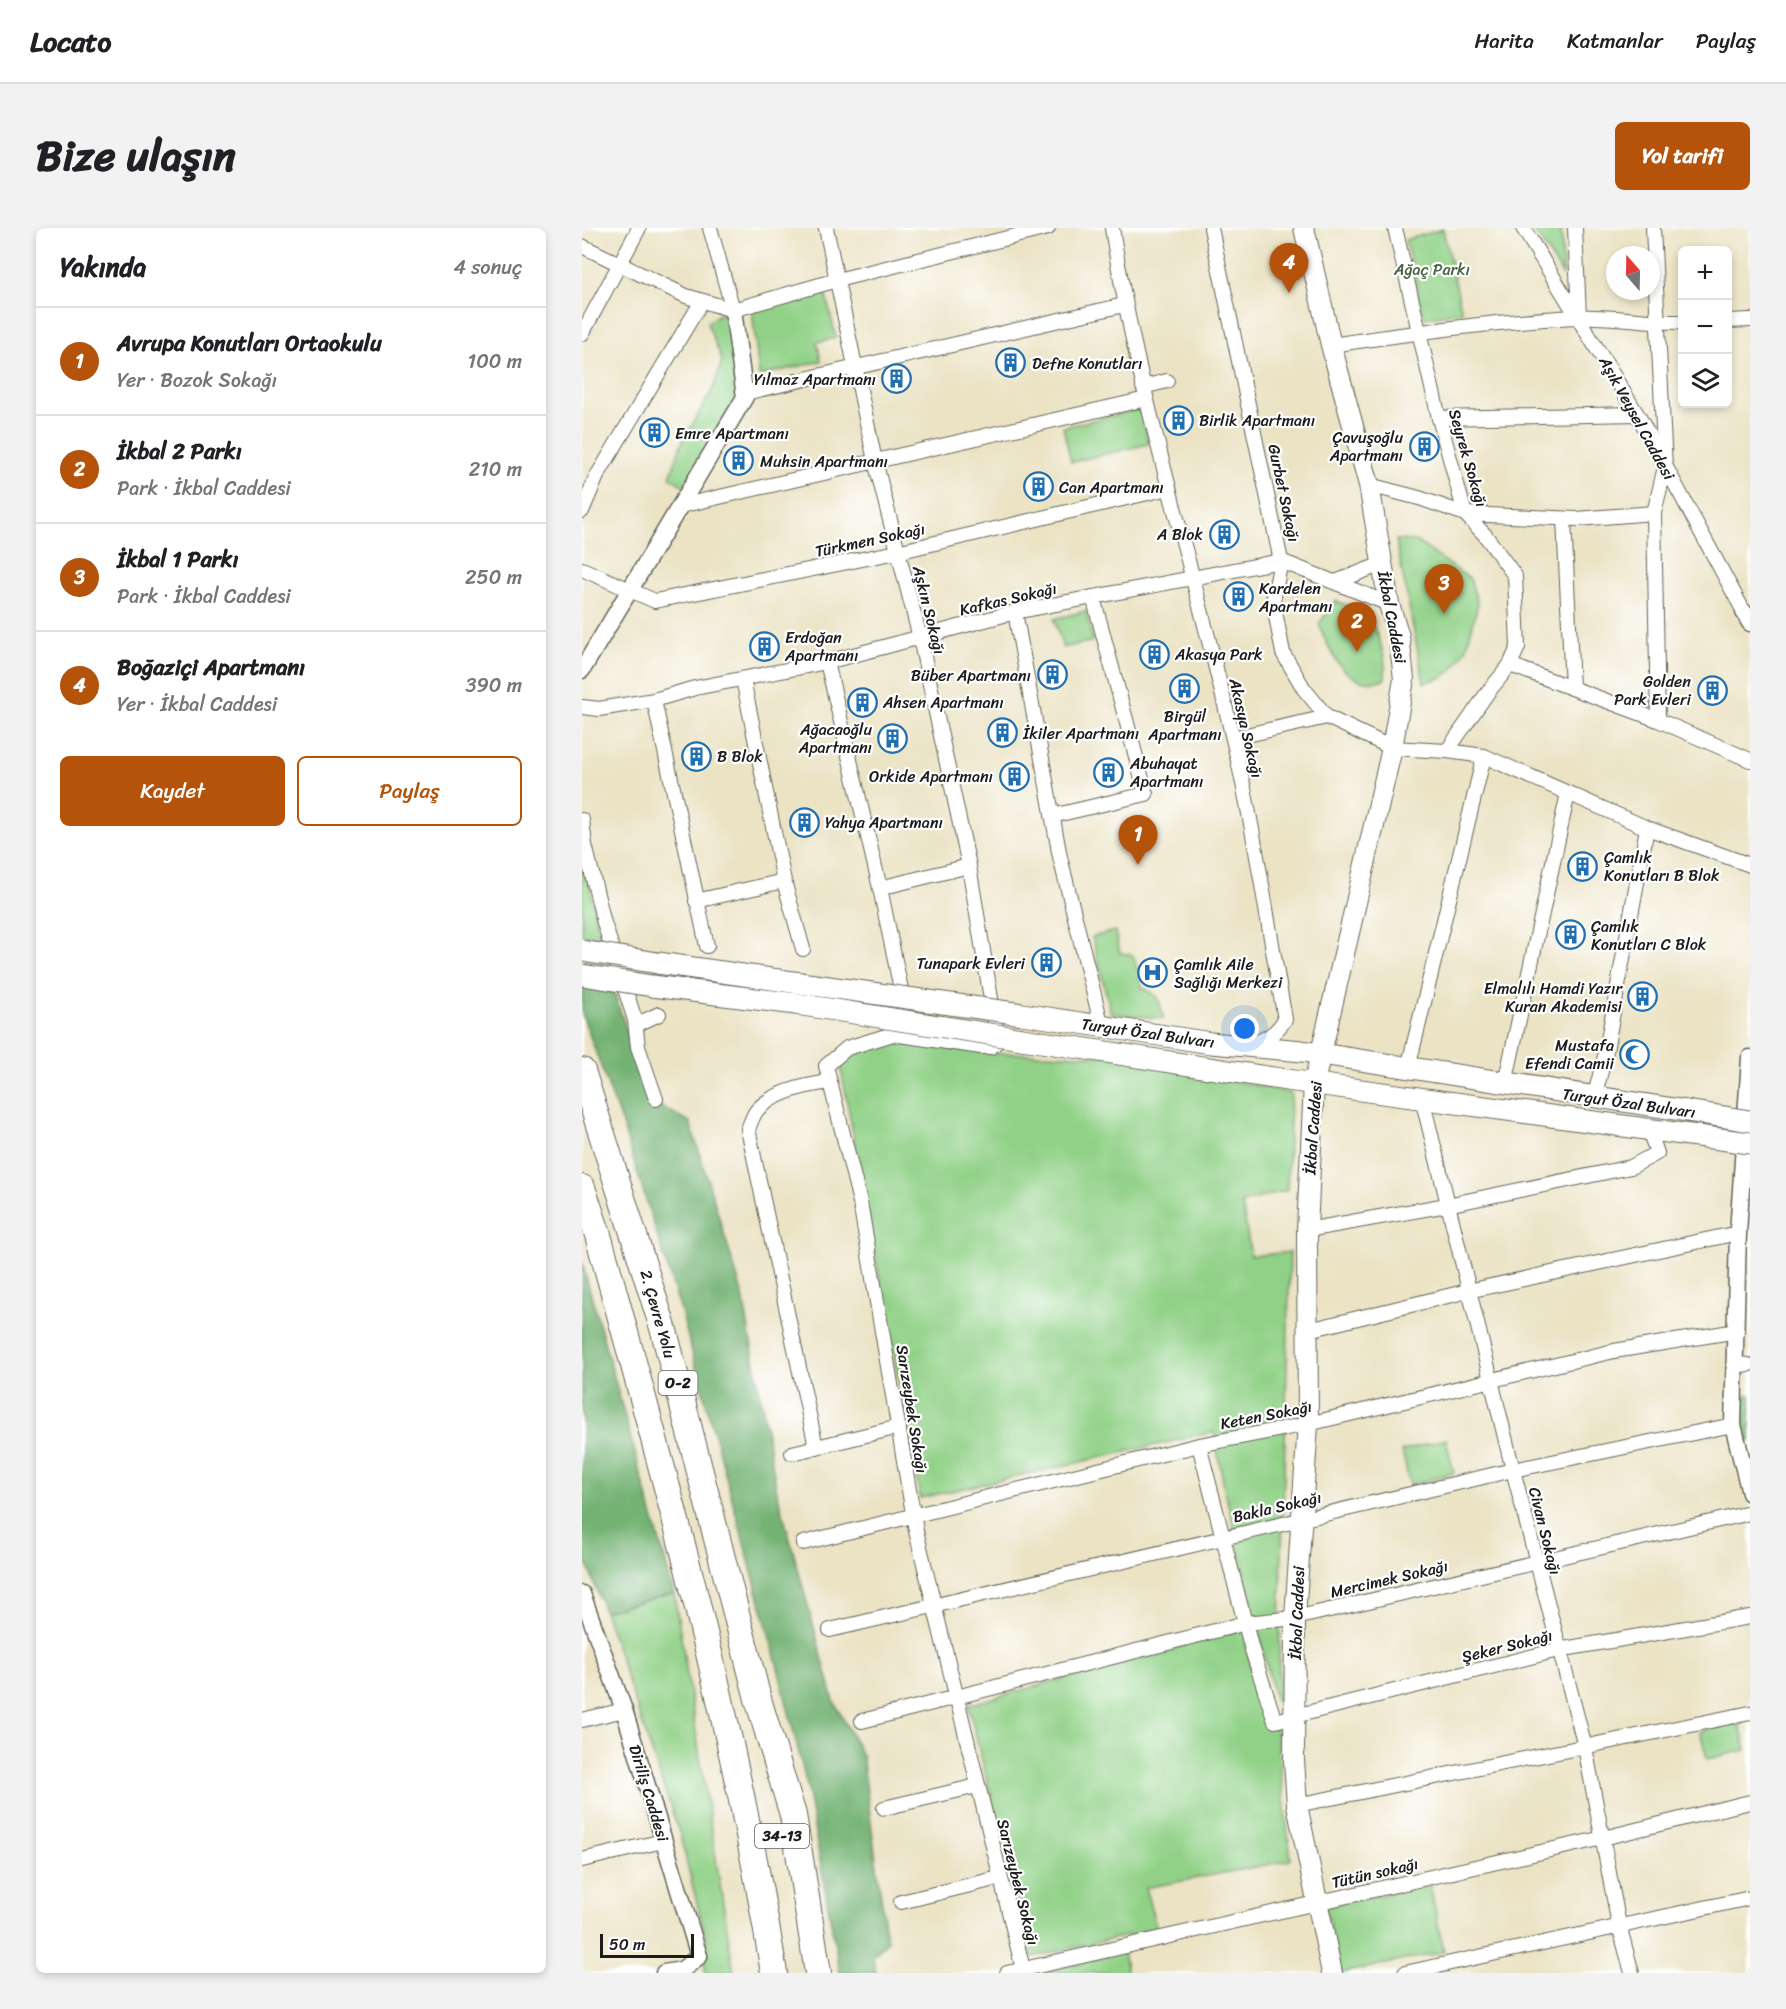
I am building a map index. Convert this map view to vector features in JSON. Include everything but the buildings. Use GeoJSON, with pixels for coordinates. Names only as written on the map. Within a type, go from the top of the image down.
{"type":"FeatureCollection","features":[{"type":"Feature","properties":{"kind":"highway","name":"2. Çevre Yolu"},"geometry":{"type":"LineString","coordinates":[[582,1071],[664,1331],[758,1699]]}},
{"type":"Feature","properties":{"kind":"highway","name":"O-2"},"geometry":{"type":"LineString","coordinates":[[582,1188],[607,1269],[684,1551],[721,1706]]}},
{"type":"Feature","properties":{"kind":"highway","name":"34-13"},"geometry":{"type":"LineString","coordinates":[[758,1699],[803,1973]]}},
{"type":"Feature","properties":{"kind":"highway"},"geometry":{"type":"LineString","coordinates":[[758,1699],[793,1815],[818,1973]]}},
{"type":"Feature","properties":{"kind":"highway","name":"34-13"},"geometry":{"type":"LineString","coordinates":[[721,1706],[757,1863],[774,1973]]}},
{"type":"Feature","properties":{"kind":"highway"},"geometry":{"type":"LineString","coordinates":[[721,1706],[746,1876],[756,1973]]}},
{"type":"Feature","properties":{"kind":"main road","name":"İkbal Caddesi"},"geometry":{"type":"LineString","coordinates":[[1304,228],[1331,345],[1369,485],[1389,604],[1399,636],[1404,679],[1392,748],[1314,1083],[1307,1230],[1308,1424],[1295,1618],[1295,1717],[1297,1805],[1332,1973]]}},
{"type":"Feature","properties":{"kind":"main road","name":"Turgut Özal Bulvarı"},"geometry":{"type":"LineString","coordinates":[[582,951],[1211,1043],[1250,1045],[1322,1054],[1594,1098],[1747,1118]]}},
{"type":"Feature","properties":{"kind":"main road","name":"Turgut Özal Bulvarı"},"geometry":{"type":"LineString","coordinates":[[582,975],[796,1004],[1314,1083],[1750,1143]]}},
{"type":"Feature","properties":{"kind":"street"},"geometry":{"type":"LineString","coordinates":[[582,334],[618,262],[639,228]]}},
{"type":"Feature","properties":{"kind":"street"},"geometry":{"type":"LineString","coordinates":[[582,670],[745,397],[733,310],[710,228]]}},
{"type":"Feature","properties":{"kind":"street","name":"Aşkın Sokağı"},"geometry":{"type":"LineString","coordinates":[[826,228],[874,461],[920,638],[969,866],[993,1002]]}},
{"type":"Feature","properties":{"kind":"street"},"geometry":{"type":"LineString","coordinates":[[582,246],[686,296],[733,310],[837,280],[1048,228]]}},
{"type":"Feature","properties":{"kind":"street","name":"Akasya Sokağı"},"geometry":{"type":"LineString","coordinates":[[1112,228],[1124,305],[1144,393],[1233,738],[1285,1019],[1280,1029],[1250,1045]]}},
{"type":"Feature","properties":{"kind":"street","name":"Gurbet Sokağı"},"geometry":{"type":"LineString","coordinates":[[1211,228],[1281,561],[1273,601],[1283,653],[1304,689],[1327,717],[1392,748]]}},
{"type":"Feature","properties":{"kind":"street","name":"Seyrek Sokağı"},"geometry":{"type":"LineString","coordinates":[[1395,228],[1439,418],[1465,514],[1485,535],[1515,576],[1518,647],[1510,665],[1488,692],[1447,752]]}},
{"type":"Feature","properties":{"kind":"street","name":"Aşık Veysel Caddesi"},"geometry":{"type":"LineString","coordinates":[[1523,228],[1637,414],[1748,617]]}},
{"type":"Feature","properties":{"kind":"street"},"geometry":{"type":"LineString","coordinates":[[1575,228],[1579,317]]}},
{"type":"Feature","properties":{"kind":"street"},"geometry":{"type":"LineString","coordinates":[[1653,228],[1665,467],[1654,513],[1658,720]]}},
{"type":"Feature","properties":{"kind":"street"},"geometry":{"type":"LineString","coordinates":[[582,511],[597,476],[702,301]]}},
{"type":"Feature","properties":{"kind":"street"},"geometry":{"type":"LineString","coordinates":[[745,393],[1124,305]]}},
{"type":"Feature","properties":{"kind":"street"},"geometry":{"type":"LineString","coordinates":[[1331,345],[1419,332],[1579,317],[1656,323],[1678,322]]}},
{"type":"Feature","properties":{"kind":"street"},"geometry":{"type":"LineString","coordinates":[[1732,321],[1750,320]]}},
{"type":"Feature","properties":{"kind":"street"},"geometry":{"type":"LineString","coordinates":[[680,506],[874,461],[1144,393],[1167,381]]}},
{"type":"Feature","properties":{"kind":"street"},"geometry":{"type":"LineString","coordinates":[[1439,418],[1637,414]]}},
{"type":"Feature","properties":{"kind":"street"},"geometry":{"type":"LineString","coordinates":[[1369,485],[1465,514],[1564,519],[1654,513]]}},
{"type":"Feature","properties":{"kind":"street","name":"Türkmen Sokağı"},"geometry":{"type":"LineString","coordinates":[[582,569],[655,601],[897,552],[1169,488]]}},
{"type":"Feature","properties":{"kind":"street"},"geometry":{"type":"LineString","coordinates":[[1564,519],[1572,688]]}},
{"type":"Feature","properties":{"kind":"street"},"geometry":{"type":"LineString","coordinates":[[1281,561],[1389,604]]}},
{"type":"Feature","properties":{"kind":"street","name":"Kafkas Sokağı"},"geometry":{"type":"LineString","coordinates":[[582,707],[599,709],[654,700],[695,688],[827,662],[1015,612],[1191,576],[1281,561]]}},
{"type":"Feature","properties":{"kind":"street"},"geometry":{"type":"LineString","coordinates":[[1335,582],[1382,564]]}},
{"type":"Feature","properties":{"kind":"street"},"geometry":{"type":"LineString","coordinates":[[1052,816],[1146,794],[1094,597]]}},
{"type":"Feature","properties":{"kind":"street"},"geometry":{"type":"LineString","coordinates":[[1015,612],[1052,816],[1102,1027]]}},
{"type":"Feature","properties":{"kind":"street"},"geometry":{"type":"LineString","coordinates":[[827,662],[880,888],[911,1036]]}},
{"type":"Feature","properties":{"kind":"street"},"geometry":{"type":"LineString","coordinates":[[1510,665],[1658,720],[1750,760]]}},
{"type":"Feature","properties":{"kind":"street"},"geometry":{"type":"LineString","coordinates":[[743,679],[784,881],[803,949]]}},
{"type":"Feature","properties":{"kind":"street"},"geometry":{"type":"LineString","coordinates":[[654,700],[707,946]]}},
{"type":"Feature","properties":{"kind":"street"},"geometry":{"type":"LineString","coordinates":[[1233,738],[1327,717]]}},
{"type":"Feature","properties":{"kind":"street"},"geometry":{"type":"LineString","coordinates":[[1392,748],[1484,756],[1647,828],[1750,865]]}},
{"type":"Feature","properties":{"kind":"street"},"geometry":{"type":"LineString","coordinates":[[1408,1068],[1484,756]]}},
{"type":"Feature","properties":{"kind":"street"},"geometry":{"type":"LineString","coordinates":[[1504,1084],[1568,793]]}},
{"type":"Feature","properties":{"kind":"street"},"geometry":{"type":"LineString","coordinates":[[582,820],[585,845],[604,923],[636,1020],[638,1047],[656,1099]]}},
{"type":"Feature","properties":{"kind":"street"},"geometry":{"type":"LineString","coordinates":[[1594,1098],[1605,1056],[1647,828]]}},
{"type":"Feature","properties":{"kind":"street"},"geometry":{"type":"LineString","coordinates":[[880,888],[969,866]]}},
{"type":"Feature","properties":{"kind":"street"},"geometry":{"type":"LineString","coordinates":[[696,901],[784,881]]}},
{"type":"Feature","properties":{"kind":"street","name":"Sarızeybek Sokağı"},"geometry":{"type":"LineString","coordinates":[[993,1002],[998,1041],[991,1047],[893,1034],[848,1048],[826,1066],[860,1202],[913,1515],[936,1604],[999,1878],[1024,1971]]}},
{"type":"Feature","properties":{"kind":"street"},"geometry":{"type":"LineString","coordinates":[[636,1020],[639,1024],[660,1014]]}},
{"type":"Feature","properties":{"kind":"street"},"geometry":{"type":"LineString","coordinates":[[1750,1058],[1738,1233],[1737,1331],[1741,1364],[1733,1425],[1750,1493]]}},
{"type":"Feature","properties":{"kind":"street"},"geometry":{"type":"LineString","coordinates":[[816,1447],[748,1130],[757,1109],[771,1100],[804,1086],[830,1082]]}},
{"type":"Feature","properties":{"kind":"street","name":"Civan Sokağı"},"geometry":{"type":"LineString","coordinates":[[1422,1098],[1558,1650],[1585,1747],[1619,1925],[1632,1973]]}},
{"type":"Feature","properties":{"kind":"street"},"geometry":{"type":"LineString","coordinates":[[1307,1230],[1447,1205],[1631,1167],[1657,1153],[1649,1130]]}},
{"type":"Feature","properties":{"kind":"street"},"geometry":{"type":"LineString","coordinates":[[1308,1330],[1468,1291],[1738,1233]]}},
{"type":"Feature","properties":{"kind":"street","name":"Keten Sokağı"},"geometry":{"type":"LineString","coordinates":[[803,1543],[1199,1444],[1308,1424],[1614,1351],[1737,1331]]}},
{"type":"Feature","properties":{"kind":"street","name":"Bakla Sokağı"},"geometry":{"type":"LineString","coordinates":[[830,1630],[1222,1536],[1513,1470],[1733,1425]]}},
{"type":"Feature","properties":{"kind":"street"},"geometry":{"type":"LineString","coordinates":[[792,1453],[899,1427]]}},
{"type":"Feature","properties":{"kind":"street"},"geometry":{"type":"LineString","coordinates":[[1199,1444],[1246,1623]]}},
{"type":"Feature","properties":{"kind":"street","name":"Mercimek Sokağı"},"geometry":{"type":"LineString","coordinates":[[862,1721],[1246,1623],[1295,1618],[1750,1513]]}},
{"type":"Feature","properties":{"kind":"street","name":"Diriliş Caddesi"},"geometry":{"type":"LineString","coordinates":[[582,1594],[624,1710],[699,1956],[682,1970],[664,1973]]}},
{"type":"Feature","properties":{"kind":"street","name":"Şeker Sokağı"},"geometry":{"type":"LineString","coordinates":[[1246,1623],[1275,1721],[1558,1650],[1750,1617]]}},
{"type":"Feature","properties":{"kind":"street"},"geometry":{"type":"LineString","coordinates":[[582,1720],[624,1710]]}},
{"type":"Feature","properties":{"kind":"street"},"geometry":{"type":"LineString","coordinates":[[1297,1805],[1750,1713]]}},
{"type":"Feature","properties":{"kind":"street"},"geometry":{"type":"LineString","coordinates":[[884,1808],[977,1786]]}},
{"type":"Feature","properties":{"kind":"street","name":"Tütün sokağı"},"geometry":{"type":"LineString","coordinates":[[1007,1973],[1024,1971],[1603,1838],[1750,1802]]}},
{"type":"Feature","properties":{"kind":"street"},"geometry":{"type":"LineString","coordinates":[[582,1860],[663,1841]]}},
{"type":"Feature","properties":{"kind":"street"},"geometry":{"type":"LineString","coordinates":[[901,1902],[999,1878]]}},
{"type":"Feature","properties":{"kind":"street"},"geometry":{"type":"LineString","coordinates":[[1405,1973],[1750,1898]]}},
{"type":"Feature","properties":{"kind":"green space"},"geometry":{"type":"Polygon","coordinates":[[[1532,228],[1561,228],[1563,275],[1532,228]]]}},
{"type":"Feature","properties":{"kind":"green space","name":"Ağaç Parkı"},"geometry":{"type":"Polygon","coordinates":[[[1443,229],[1462,312],[1424,318],[1405,240],[1443,229]]]}},
{"type":"Feature","properties":{"kind":"green space"},"geometry":{"type":"Polygon","coordinates":[[[824,287],[836,338],[817,342],[821,361],[759,376],[752,308],[824,287]]]}},
{"type":"Feature","properties":{"kind":"green space"},"geometry":{"type":"Polygon","coordinates":[[[730,313],[737,397],[685,487],[670,477],[682,442],[714,387],[722,360],[707,323],[719,314],[730,313]]]}},
{"type":"Feature","properties":{"kind":"green space"},"geometry":{"type":"Polygon","coordinates":[[[1141,409],[1149,444],[1071,462],[1063,427],[1141,409]]]}},
{"type":"Feature","properties":{"kind":"green space"},"geometry":{"type":"Polygon","coordinates":[[[1396,540],[1416,541],[1470,579],[1478,604],[1466,650],[1452,670],[1443,677],[1424,683],[1396,540]]]}},
{"type":"Feature","properties":{"kind":"green space"},"geometry":{"type":"Polygon","coordinates":[[[1335,601],[1366,612],[1381,644],[1385,661],[1385,679],[1372,682],[1360,680],[1342,668],[1335,658],[1319,624],[1335,601]]]}},
{"type":"Feature","properties":{"kind":"green space"},"geometry":{"type":"Polygon","coordinates":[[[1086,611],[1093,641],[1063,648],[1054,619],[1086,611]]]}},
{"type":"Feature","properties":{"kind":"green space"},"geometry":{"type":"Polygon","coordinates":[[[582,845],[600,939],[582,935],[582,845]]]}},
{"type":"Feature","properties":{"kind":"green space"},"geometry":{"type":"Polygon","coordinates":[[[1115,931],[1120,953],[1133,955],[1142,987],[1158,997],[1164,1019],[1111,1013],[1092,937],[1115,931]]]}},
{"type":"Feature","properties":{"kind":"green space"},"geometry":{"type":"Polygon","coordinates":[[[582,986],[614,992],[649,1100],[690,1122],[743,1296],[777,1492],[834,1701],[862,1755],[887,1941],[873,1957],[876,1973],[840,1973],[806,1782],[776,1660],[680,1308],[624,1130],[582,1014],[582,986]]]}},
{"type":"Feature","properties":{"kind":"green space"},"geometry":{"type":"Polygon","coordinates":[[[879,1042],[997,1053],[1116,1056],[1291,1093],[1287,1190],[1242,1203],[1251,1256],[1290,1252],[1278,1700],[1275,1700],[1224,1487],[1214,1432],[920,1498],[839,1058],[879,1042]]]}},
{"type":"Feature","properties":{"kind":"green space"},"geometry":{"type":"Polygon","coordinates":[[[582,1262],[674,1593],[604,1611],[582,1550],[582,1262]]]}},
{"type":"Feature","properties":{"kind":"green space"},"geometry":{"type":"Polygon","coordinates":[[[1744,1395],[1750,1395],[1750,1441],[1745,1441],[1744,1395]]]}},
{"type":"Feature","properties":{"kind":"green space"},"geometry":{"type":"Polygon","coordinates":[[[1446,1439],[1454,1473],[1410,1485],[1402,1451],[1446,1439]]]}},
{"type":"Feature","properties":{"kind":"green space"},"geometry":{"type":"Polygon","coordinates":[[[674,1593],[734,1973],[705,1973],[706,1939],[680,1835],[604,1611],[674,1593]]]}},
{"type":"Feature","properties":{"kind":"green space"},"geometry":{"type":"Polygon","coordinates":[[[1242,1629],[1265,1723],[1276,1729],[1291,1860],[1145,1888],[1157,1929],[1032,1957],[968,1705],[1242,1629]]]}},
{"type":"Feature","properties":{"kind":"green space"},"geometry":{"type":"Polygon","coordinates":[[[1739,1722],[1746,1750],[1707,1759],[1700,1731],[1739,1722]]]}},
{"type":"Feature","properties":{"kind":"green space"},"geometry":{"type":"Polygon","coordinates":[[[1430,1885],[1444,1952],[1341,1973],[1325,1906],[1430,1885]]]}},
{"type":"Feature","properties":{"kind":"green space"},"geometry":{"type":"Polygon","coordinates":[[[1123,1952],[1127,1973],[1039,1973],[1123,1952]]]}},
{"type":"Feature","properties":{"kind":"place","name":"Boğaziçi Apartmanı"},"geometry":{"type":"Point","coordinates":[1289,293]}},
{"type":"Feature","properties":{"kind":"place","name":"Defne Konutları"},"geometry":{"type":"Point","coordinates":[1011,363]}},
{"type":"Feature","properties":{"kind":"place","name":"Yılmaz Apartmanı"},"geometry":{"type":"Point","coordinates":[897,379]}},
{"type":"Feature","properties":{"kind":"place","name":"Birlik Apartmanı"},"geometry":{"type":"Point","coordinates":[1178,420]}},
{"type":"Feature","properties":{"kind":"place","name":"Emre Apartmanı"},"geometry":{"type":"Point","coordinates":[654,433]}},
{"type":"Feature","properties":{"kind":"place","name":"Çavuşoğlu Apartmanı"},"geometry":{"type":"Point","coordinates":[1424,446]}},
{"type":"Feature","properties":{"kind":"place","name":"Muhsin Apartmanı"},"geometry":{"type":"Point","coordinates":[739,461]}},
{"type":"Feature","properties":{"kind":"place","name":"Can Apartmanı"},"geometry":{"type":"Point","coordinates":[1038,487]}},
{"type":"Feature","properties":{"kind":"place","name":"A Blok"},"geometry":{"type":"Point","coordinates":[1224,534]}},
{"type":"Feature","properties":{"kind":"place","name":"Kardelen Apartmanı"},"geometry":{"type":"Point","coordinates":[1238,597]}},
{"type":"Feature","properties":{"kind":"place","name":"İkbal 1 Parkı"},"geometry":{"type":"Point","coordinates":[1444,614]}},
{"type":"Feature","properties":{"kind":"place","name":"Erdoğan Apartmanı"},"geometry":{"type":"Point","coordinates":[764,646]}},
{"type":"Feature","properties":{"kind":"place","name":"İkbal 2 Parkı"},"geometry":{"type":"Point","coordinates":[1357,652]}},
{"type":"Feature","properties":{"kind":"place","name":"Akasya Park"},"geometry":{"type":"Point","coordinates":[1154,654]}},
{"type":"Feature","properties":{"kind":"place","name":"Büber Apartmanı"},"geometry":{"type":"Point","coordinates":[1052,675]}},
{"type":"Feature","properties":{"kind":"place","name":"Birgül Apartmanı"},"geometry":{"type":"Point","coordinates":[1185,688]}},
{"type":"Feature","properties":{"kind":"place","name":"Golden Park Evleri"},"geometry":{"type":"Point","coordinates":[1712,690]}},
{"type":"Feature","properties":{"kind":"place","name":"Ahsen Apartmanı"},"geometry":{"type":"Point","coordinates":[862,702]}},
{"type":"Feature","properties":{"kind":"place","name":"İkiler Apartmanı"},"geometry":{"type":"Point","coordinates":[1002,733]}},
{"type":"Feature","properties":{"kind":"place","name":"Ağacaoğlu Apartmanı"},"geometry":{"type":"Point","coordinates":[893,738]}},
{"type":"Feature","properties":{"kind":"place","name":"B Blok"},"geometry":{"type":"Point","coordinates":[696,756]}},
{"type":"Feature","properties":{"kind":"place","name":"Abuhayat Apartmanı"},"geometry":{"type":"Point","coordinates":[1109,772]}},
{"type":"Feature","properties":{"kind":"place","name":"Orkide Apartmanı"},"geometry":{"type":"Point","coordinates":[1014,776]}},
{"type":"Feature","properties":{"kind":"place","name":"Yahya Apartmanı"},"geometry":{"type":"Point","coordinates":[804,822]}},
{"type":"Feature","properties":{"kind":"place","name":"Avrupa Konutları Ortaokulu"},"geometry":{"type":"Point","coordinates":[1138,865]}},
{"type":"Feature","properties":{"kind":"place","name":"Çamlık Konutları B Blok"},"geometry":{"type":"Point","coordinates":[1583,866]}},
{"type":"Feature","properties":{"kind":"place","name":"Çamlık Konutları C Blok"},"geometry":{"type":"Point","coordinates":[1570,935]}},
{"type":"Feature","properties":{"kind":"place","name":"Tunapark Evleri"},"geometry":{"type":"Point","coordinates":[1046,963]}},
{"type":"Feature","properties":{"kind":"place","name":"Çamlık Aile Sağlığı Merkezi"},"geometry":{"type":"Point","coordinates":[1153,973]}},
{"type":"Feature","properties":{"kind":"place","name":"Elmalılı Hamdi Yazır Kuran Akademisi"},"geometry":{"type":"Point","coordinates":[1643,997]}},
{"type":"Feature","properties":{"kind":"place","name":"Mustafa Efendi Camii"},"geometry":{"type":"Point","coordinates":[1635,1054]}}]}
